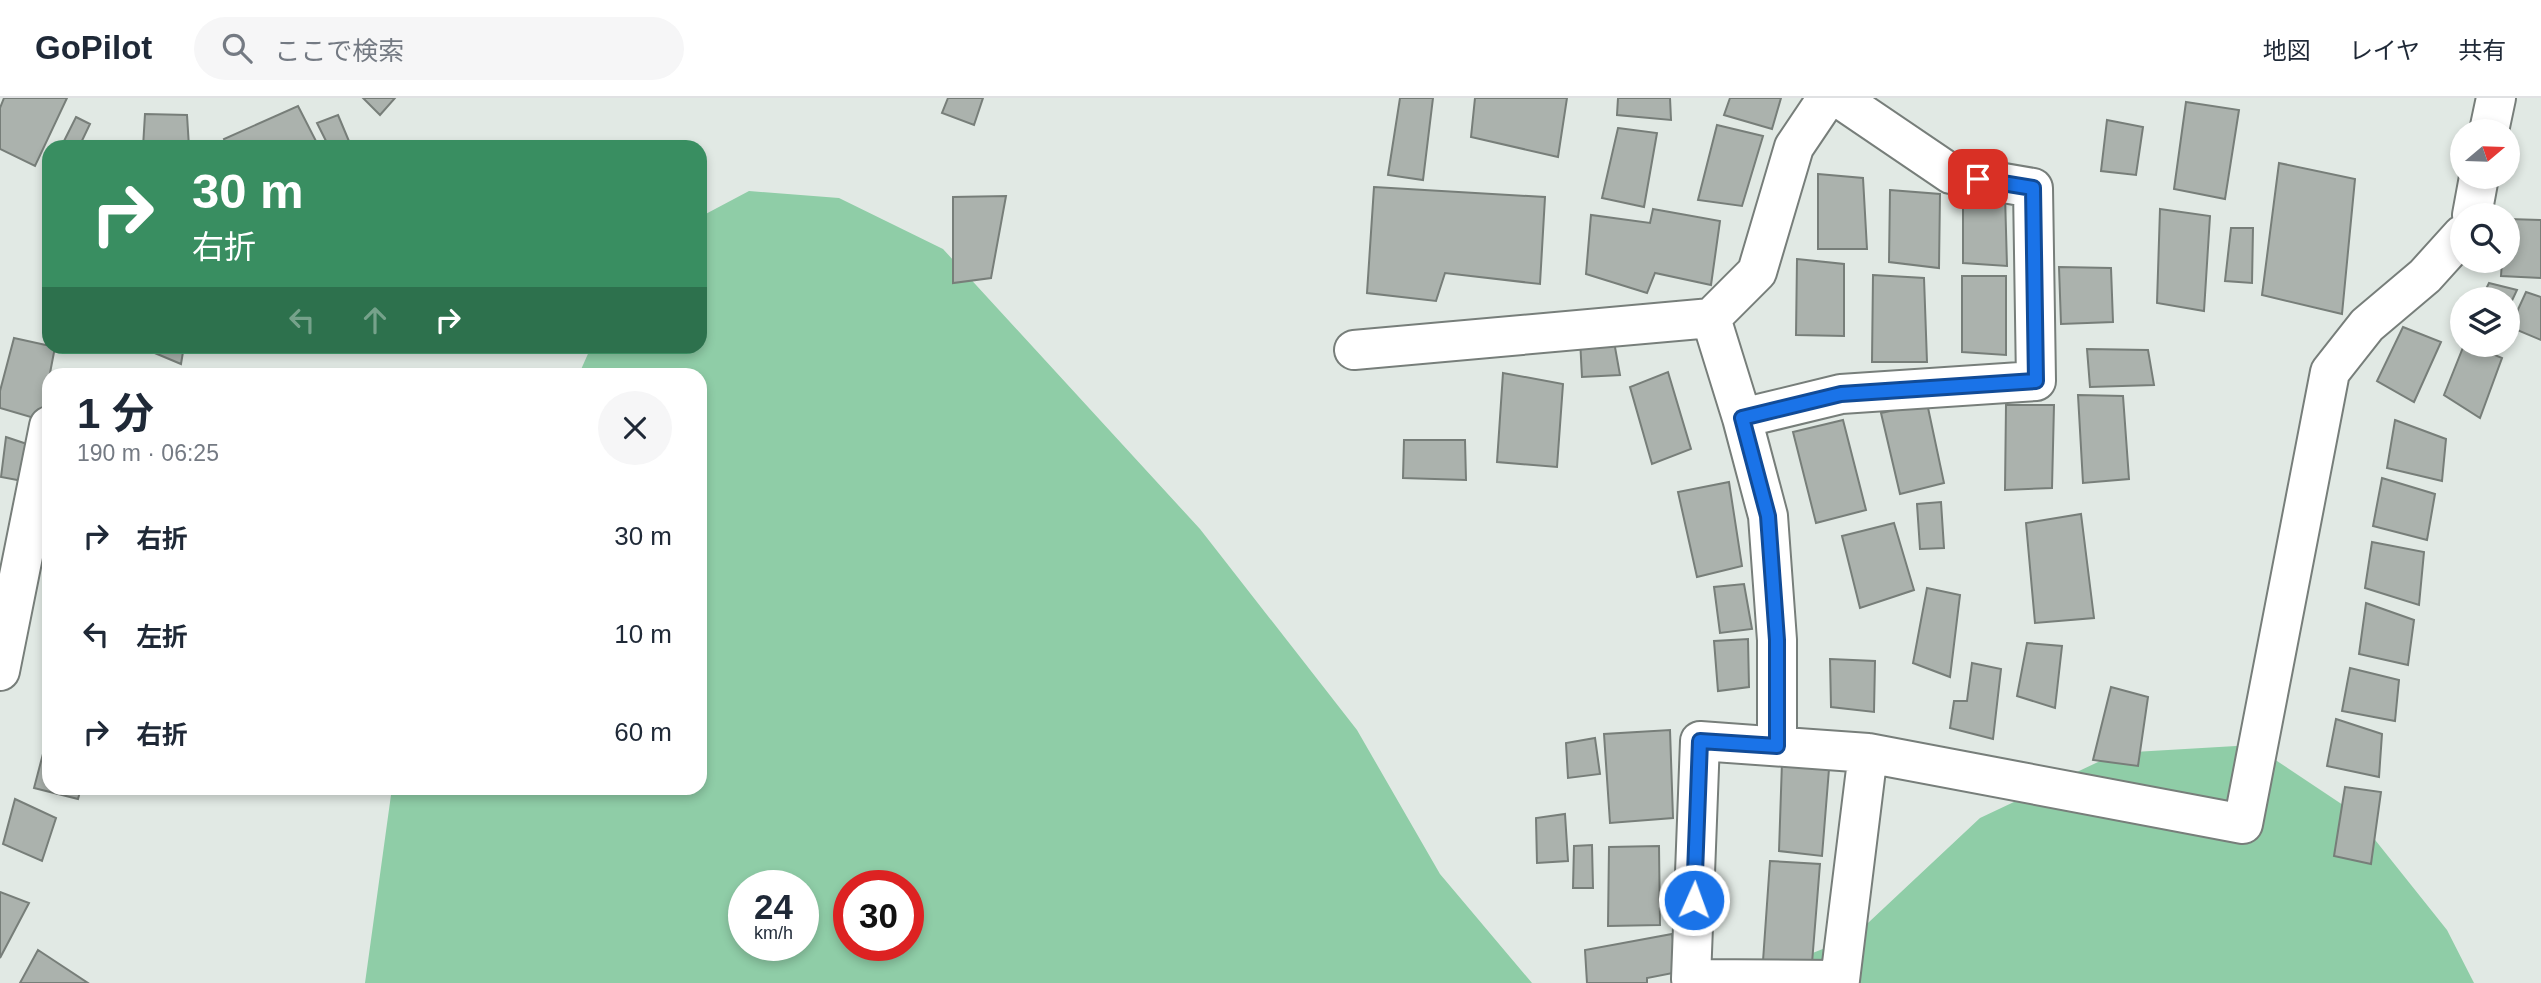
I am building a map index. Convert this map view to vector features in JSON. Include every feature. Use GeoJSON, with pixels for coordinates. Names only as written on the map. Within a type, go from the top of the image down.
{"type":"FeatureCollection","features":[{"type":"Feature","properties":{"kind":"street"},"geometry":{"type":"LineString","coordinates":[[1354,350],[1711,318],[1756,272],[1794,147],[1827,98]]}},
{"type":"Feature","properties":{"kind":"street"},"geometry":{"type":"LineString","coordinates":[[1742,418],[1841,394],[2036,381],[2033,188],[1951,174],[1839,98]]}},
{"type":"Feature","properties":{"kind":"street"},"geometry":{"type":"LineString","coordinates":[[2492,119],[2496,98]]}},
{"type":"Feature","properties":{"kind":"street"},"geometry":{"type":"LineString","coordinates":[[1868,753],[1840,980],[1691,979],[1700,741],[1868,753],[2243,824],[2330,372],[2367,325],[2425,276],[2450,248]]}},
{"type":"Feature","properties":{"kind":"street"},"geometry":{"type":"LineString","coordinates":[[1711,318],[1742,418],[1768,516],[1777,640],[1777,746]]}},
{"type":"Feature","properties":{"kind":"street"},"geometry":{"type":"LineString","coordinates":[[0,671],[42,461]]}},
{"type":"Feature","properties":{"kind":"green space"},"geometry":{"type":"Polygon","coordinates":[[[749,191],[839,198],[943,249],[1200,529],[1357,730],[1440,874],[1532,983],[365,983],[391,795],[707,795],[707,368],[582,368],[588,354],[707,354],[707,213],[749,191]]]}},
{"type":"Feature","properties":{"kind":"green space"},"geometry":{"type":"Polygon","coordinates":[[[2253,745],[2352,811],[2447,930],[2474,983],[1737,983],[1853,937],[1980,818],[2117,753],[2253,745]]]}},
{"type":"Feature","properties":{"kind":"building"},"geometry":{"type":"Polygon","coordinates":[[[4,98],[67,98],[47,140],[42,140],[42,151],[35,166],[0,149],[0,108],[4,98]]]}},
{"type":"Feature","properties":{"kind":"building"},"geometry":{"type":"Polygon","coordinates":[[[363,98],[395,98],[380,115],[363,98]]]}},
{"type":"Feature","properties":{"kind":"building"},"geometry":{"type":"Polygon","coordinates":[[[948,98],[983,98],[974,125],[942,113],[948,98]]]}},
{"type":"Feature","properties":{"kind":"building"},"geometry":{"type":"Polygon","coordinates":[[[1400,98],[1433,98],[1423,180],[1388,175],[1400,98]]]}},
{"type":"Feature","properties":{"kind":"building"},"geometry":{"type":"Polygon","coordinates":[[[1475,98],[1567,98],[1558,157],[1471,137],[1475,98]]]}},
{"type":"Feature","properties":{"kind":"building"},"geometry":{"type":"Polygon","coordinates":[[[1618,98],[1670,98],[1671,120],[1617,115],[1618,98]]]}},
{"type":"Feature","properties":{"kind":"building"},"geometry":{"type":"Polygon","coordinates":[[[1730,98],[1781,98],[1772,129],[1724,115],[1730,98]]]}},
{"type":"Feature","properties":{"kind":"building"},"geometry":{"type":"Polygon","coordinates":[[[2186,102],[2239,110],[2225,199],[2174,189],[2186,102]]]}},
{"type":"Feature","properties":{"kind":"building"},"geometry":{"type":"Polygon","coordinates":[[[298,106],[315,140],[224,140],[298,106]]]}},
{"type":"Feature","properties":{"kind":"building"},"geometry":{"type":"Polygon","coordinates":[[[145,114],[187,115],[189,140],[143,140],[145,114]]]}},
{"type":"Feature","properties":{"kind":"building"},"geometry":{"type":"Polygon","coordinates":[[[338,115],[348,140],[326,140],[317,123],[338,115]]]}},
{"type":"Feature","properties":{"kind":"building"},"geometry":{"type":"Polygon","coordinates":[[[76,117],[90,124],[82,140],[64,140],[76,117]]]}},
{"type":"Feature","properties":{"kind":"building"},"geometry":{"type":"Polygon","coordinates":[[[2107,120],[2143,127],[2136,175],[2101,171],[2107,120]]]}},
{"type":"Feature","properties":{"kind":"building"},"geometry":{"type":"Polygon","coordinates":[[[1717,125],[1763,136],[1742,206],[1698,200],[1717,125]]]}},
{"type":"Feature","properties":{"kind":"building"},"geometry":{"type":"Polygon","coordinates":[[[1618,128],[1657,133],[1644,207],[1602,198],[1618,128]]]}},
{"type":"Feature","properties":{"kind":"building"},"geometry":{"type":"Polygon","coordinates":[[[2279,163],[2355,179],[2342,314],[2262,295],[2279,163]]]}},
{"type":"Feature","properties":{"kind":"building"},"geometry":{"type":"Polygon","coordinates":[[[1818,174],[1863,178],[1867,249],[1818,249],[1818,174]]]}},
{"type":"Feature","properties":{"kind":"building"},"geometry":{"type":"Polygon","coordinates":[[[1374,187],[1545,197],[1540,284],[1445,273],[1436,301],[1367,293],[1374,187]]]}},
{"type":"Feature","properties":{"kind":"building"},"geometry":{"type":"Polygon","coordinates":[[[1890,190],[1940,194],[1939,268],[1889,262],[1890,190]]]}},
{"type":"Feature","properties":{"kind":"building"},"geometry":{"type":"Polygon","coordinates":[[[1963,192],[2005,195],[2007,266],[1963,263],[1963,192]]]}},
{"type":"Feature","properties":{"kind":"building"},"geometry":{"type":"Polygon","coordinates":[[[1006,196],[991,278],[953,283],[953,197],[1006,196]]]}},
{"type":"Feature","properties":{"kind":"building"},"geometry":{"type":"Polygon","coordinates":[[[1653,209],[1720,221],[1711,285],[1655,273],[1647,293],[1586,274],[1591,215],[1650,223],[1653,209]]]}},
{"type":"Feature","properties":{"kind":"building"},"geometry":{"type":"Polygon","coordinates":[[[2160,209],[2210,216],[2204,311],[2157,303],[2160,209]]]}},
{"type":"Feature","properties":{"kind":"building"},"geometry":{"type":"Polygon","coordinates":[[[2520,219],[2541,220],[2541,278],[2501,276],[2501,273],[2520,273],[2520,219]]]}},
{"type":"Feature","properties":{"kind":"building"},"geometry":{"type":"Polygon","coordinates":[[[2231,228],[2253,228],[2252,283],[2225,281],[2231,228]]]}},
{"type":"Feature","properties":{"kind":"building"},"geometry":{"type":"Polygon","coordinates":[[[1797,259],[1844,264],[1844,336],[1796,335],[1797,259]]]}},
{"type":"Feature","properties":{"kind":"building"},"geometry":{"type":"Polygon","coordinates":[[[2059,267],[2111,268],[2113,322],[2061,324],[2059,267]]]}},
{"type":"Feature","properties":{"kind":"building"},"geometry":{"type":"Polygon","coordinates":[[[1873,275],[1924,278],[1927,362],[1872,362],[1873,275]]]}},
{"type":"Feature","properties":{"kind":"building"},"geometry":{"type":"Polygon","coordinates":[[[1962,276],[2006,276],[2006,355],[1962,352],[1962,276]]]}},
{"type":"Feature","properties":{"kind":"building"},"geometry":{"type":"Polygon","coordinates":[[[2489,283],[2505,287],[2487,287],[2489,283]]]}},
{"type":"Feature","properties":{"kind":"building"},"geometry":{"type":"Polygon","coordinates":[[[2526,292],[2541,297],[2541,340],[2520,331],[2520,305],[2526,292]]]}},
{"type":"Feature","properties":{"kind":"building"},"geometry":{"type":"Polygon","coordinates":[[[2403,327],[2441,342],[2414,402],[2377,381],[2403,327]]]}},
{"type":"Feature","properties":{"kind":"building"},"geometry":{"type":"Polygon","coordinates":[[[1613,336],[1620,375],[1582,377],[1580,339],[1613,336]]]}},
{"type":"Feature","properties":{"kind":"building"},"geometry":{"type":"Polygon","coordinates":[[[14,338],[42,344],[42,354],[54,354],[51,368],[42,368],[41,420],[0,408],[0,391],[14,338]]]}},
{"type":"Feature","properties":{"kind":"building"},"geometry":{"type":"Polygon","coordinates":[[[2087,349],[2148,350],[2154,385],[2090,387],[2087,349]]]}},
{"type":"Feature","properties":{"kind":"building"},"geometry":{"type":"Polygon","coordinates":[[[157,354],[183,354],[181,364],[157,354]]]}},
{"type":"Feature","properties":{"kind":"building"},"geometry":{"type":"Polygon","coordinates":[[[2459,357],[2502,358],[2480,418],[2444,395],[2459,357]]]}},
{"type":"Feature","properties":{"kind":"building"},"geometry":{"type":"Polygon","coordinates":[[[1668,372],[1691,449],[1652,464],[1630,387],[1668,372]]]}},
{"type":"Feature","properties":{"kind":"building"},"geometry":{"type":"Polygon","coordinates":[[[1503,373],[1563,384],[1557,467],[1497,462],[1503,373]]]}},
{"type":"Feature","properties":{"kind":"building"},"geometry":{"type":"Polygon","coordinates":[[[2078,395],[2123,396],[2129,479],[2083,483],[2078,395]]]}},
{"type":"Feature","properties":{"kind":"building"},"geometry":{"type":"Polygon","coordinates":[[[1927,403],[1944,483],[1900,494],[1881,413],[1927,403]]]}},
{"type":"Feature","properties":{"kind":"building"},"geometry":{"type":"Polygon","coordinates":[[[2006,405],[2054,405],[2052,488],[2005,490],[2006,405]]]}},
{"type":"Feature","properties":{"kind":"building"},"geometry":{"type":"Polygon","coordinates":[[[1843,420],[1866,510],[1816,523],[1793,432],[1843,420]]]}},
{"type":"Feature","properties":{"kind":"building"},"geometry":{"type":"Polygon","coordinates":[[[2395,420],[2446,439],[2442,481],[2387,468],[2395,420]]]}},
{"type":"Feature","properties":{"kind":"building"},"geometry":{"type":"Polygon","coordinates":[[[6,437],[30,445],[28,482],[1,477],[6,437]]]}},
{"type":"Feature","properties":{"kind":"building"},"geometry":{"type":"Polygon","coordinates":[[[1404,440],[1465,440],[1466,480],[1403,478],[1404,440]]]}},
{"type":"Feature","properties":{"kind":"building"},"geometry":{"type":"Polygon","coordinates":[[[2382,478],[2435,494],[2427,540],[2373,526],[2382,478]]]}},
{"type":"Feature","properties":{"kind":"building"},"geometry":{"type":"Polygon","coordinates":[[[1729,482],[1742,566],[1697,577],[1678,492],[1729,482]]]}},
{"type":"Feature","properties":{"kind":"building"},"geometry":{"type":"Polygon","coordinates":[[[1941,502],[1944,548],[1920,549],[1917,504],[1941,502]]]}},
{"type":"Feature","properties":{"kind":"building"},"geometry":{"type":"Polygon","coordinates":[[[2081,514],[2094,618],[2035,623],[2026,523],[2081,514]]]}},
{"type":"Feature","properties":{"kind":"building"},"geometry":{"type":"Polygon","coordinates":[[[1894,523],[1914,590],[1860,608],[1842,536],[1894,523]]]}},
{"type":"Feature","properties":{"kind":"building"},"geometry":{"type":"Polygon","coordinates":[[[2372,542],[2424,552],[2419,605],[2365,588],[2372,542]]]}},
{"type":"Feature","properties":{"kind":"building"},"geometry":{"type":"Polygon","coordinates":[[[1744,584],[1752,629],[1720,633],[1714,587],[1744,584]]]}},
{"type":"Feature","properties":{"kind":"building"},"geometry":{"type":"Polygon","coordinates":[[[1927,588],[1960,595],[1950,677],[1913,663],[1927,588]]]}},
{"type":"Feature","properties":{"kind":"building"},"geometry":{"type":"Polygon","coordinates":[[[2366,603],[2414,620],[2408,665],[2359,654],[2366,603]]]}},
{"type":"Feature","properties":{"kind":"building"},"geometry":{"type":"Polygon","coordinates":[[[1748,639],[1749,687],[1718,691],[1714,641],[1748,639]]]}},
{"type":"Feature","properties":{"kind":"building"},"geometry":{"type":"Polygon","coordinates":[[[2027,643],[2062,646],[2055,708],[2017,696],[2027,643]]]}},
{"type":"Feature","properties":{"kind":"building"},"geometry":{"type":"Polygon","coordinates":[[[1830,659],[1875,661],[1874,712],[1831,707],[1830,659]]]}},
{"type":"Feature","properties":{"kind":"building"},"geometry":{"type":"Polygon","coordinates":[[[1972,663],[2001,669],[1993,739],[1950,728],[1954,701],[1967,701],[1972,663]]]}},
{"type":"Feature","properties":{"kind":"building"},"geometry":{"type":"Polygon","coordinates":[[[2350,668],[2399,680],[2395,721],[2342,711],[2350,668]]]}},
{"type":"Feature","properties":{"kind":"building"},"geometry":{"type":"Polygon","coordinates":[[[2111,687],[2148,697],[2138,766],[2093,760],[2111,687]]]}},
{"type":"Feature","properties":{"kind":"building"},"geometry":{"type":"Polygon","coordinates":[[[2336,719],[2382,734],[2379,777],[2327,766],[2336,719]]]}},
{"type":"Feature","properties":{"kind":"building"},"geometry":{"type":"Polygon","coordinates":[[[1670,730],[1673,818],[1610,823],[1604,734],[1670,730]]]}},
{"type":"Feature","properties":{"kind":"building"},"geometry":{"type":"Polygon","coordinates":[[[1595,738],[1600,774],[1568,778],[1566,743],[1595,738]]]}},
{"type":"Feature","properties":{"kind":"building"},"geometry":{"type":"Polygon","coordinates":[[[42,758],[42,790],[34,788],[42,758]]]}},
{"type":"Feature","properties":{"kind":"building"},"geometry":{"type":"Polygon","coordinates":[[[1782,762],[1829,769],[1822,856],[1779,851],[1782,762]]]}},
{"type":"Feature","properties":{"kind":"building"},"geometry":{"type":"Polygon","coordinates":[[[2345,787],[2381,792],[2371,864],[2334,856],[2345,787]]]}},
{"type":"Feature","properties":{"kind":"building"},"geometry":{"type":"Polygon","coordinates":[[[62,795],[79,795],[78,799],[62,795]]]}},
{"type":"Feature","properties":{"kind":"building"},"geometry":{"type":"Polygon","coordinates":[[[15,799],[56,818],[42,861],[3,844],[15,799]]]}},
{"type":"Feature","properties":{"kind":"building"},"geometry":{"type":"Polygon","coordinates":[[[1565,814],[1568,861],[1537,863],[1536,818],[1565,814]]]}},
{"type":"Feature","properties":{"kind":"building"},"geometry":{"type":"Polygon","coordinates":[[[1592,845],[1593,888],[1573,888],[1574,846],[1592,845]]]}},
{"type":"Feature","properties":{"kind":"building"},"geometry":{"type":"Polygon","coordinates":[[[1659,846],[1660,925],[1608,926],[1609,847],[1659,846]]]}},
{"type":"Feature","properties":{"kind":"building"},"geometry":{"type":"Polygon","coordinates":[[[1770,861],[1820,864],[1812,963],[1763,961],[1770,861]]]}},
{"type":"Feature","properties":{"kind":"building"},"geometry":{"type":"Polygon","coordinates":[[[0,892],[29,903],[0,958],[0,892]]]}},
{"type":"Feature","properties":{"kind":"building"},"geometry":{"type":"Polygon","coordinates":[[[1672,934],[1678,972],[1647,978],[1647,983],[1587,983],[1585,950],[1672,934]]]}},
{"type":"Feature","properties":{"kind":"building"},"geometry":{"type":"Polygon","coordinates":[[[38,950],[88,983],[20,983],[38,950]]]}},
{"type":"Feature","properties":{"kind":"route"},"geometry":{"type":"LineString","coordinates":[[1694,900],[1700,741],[1777,746],[1777,640],[1768,516],[1742,418],[1841,394],[2036,381],[2033,188],[1978,179]]}}]}
